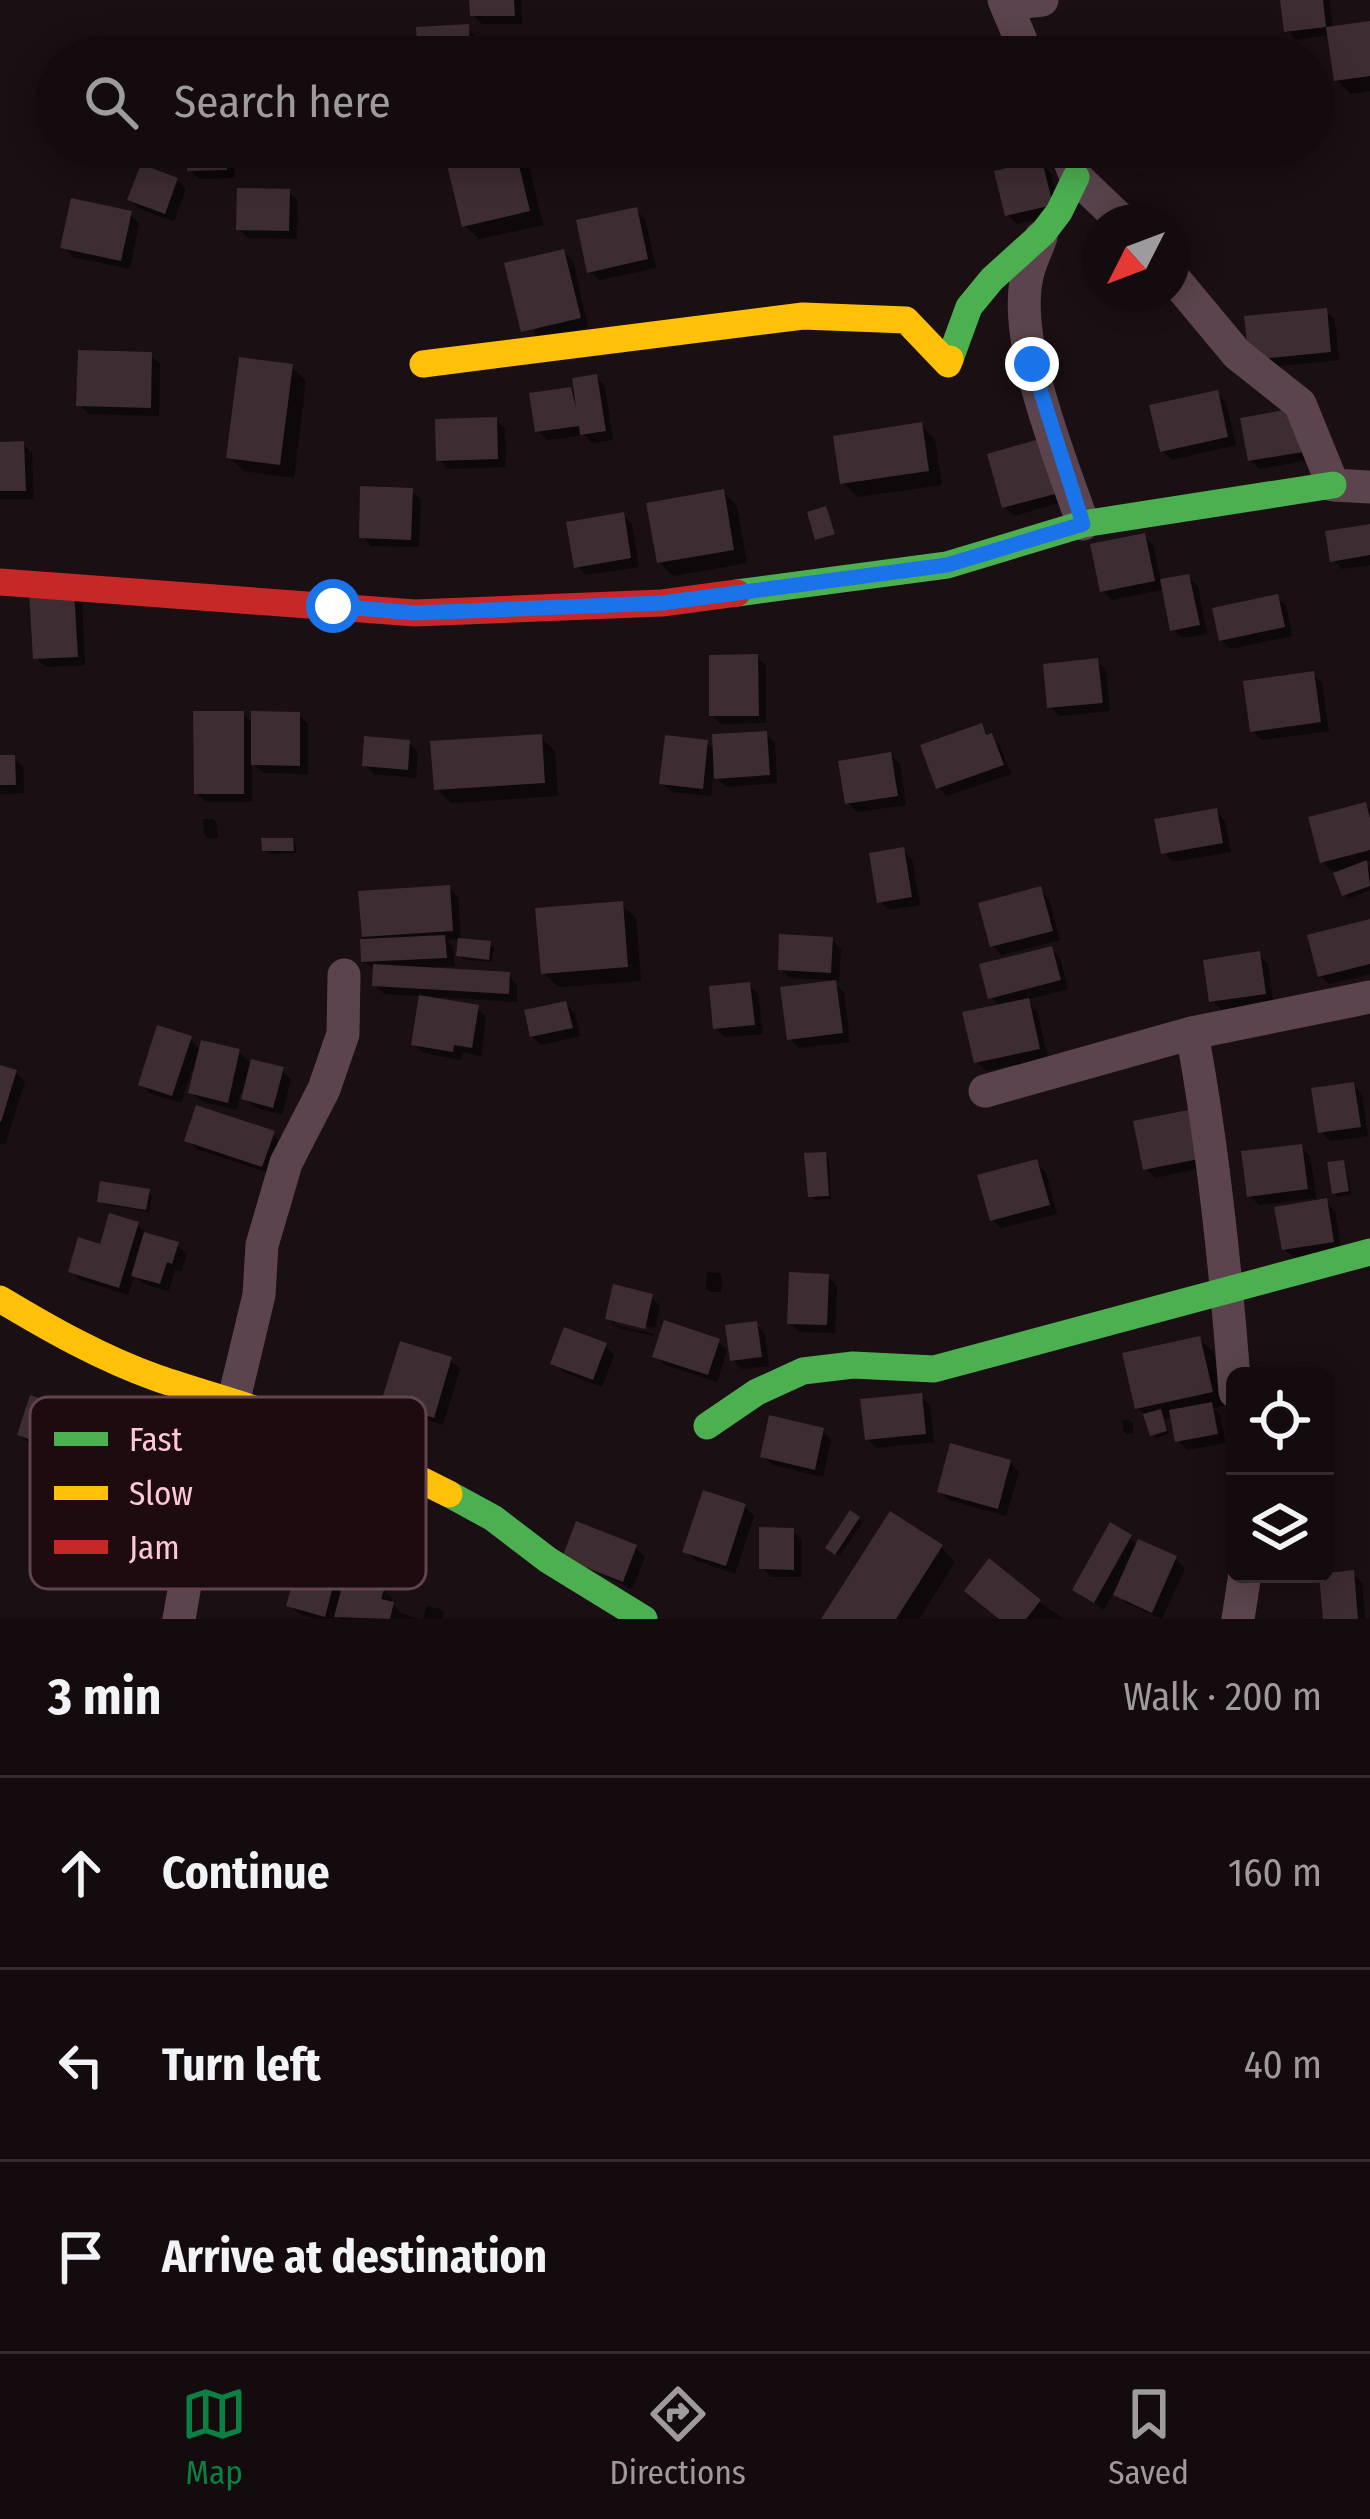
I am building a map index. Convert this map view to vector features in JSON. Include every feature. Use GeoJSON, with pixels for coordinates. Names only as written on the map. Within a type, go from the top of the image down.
{"type":"FeatureCollection","features":[{"type":"Feature","properties":{"kind":"street"},"geometry":{"type":"LineString","coordinates":[[1019,36],[1005,2],[1042,0]]}},
{"type":"Feature","properties":{"kind":"street"},"geometry":{"type":"LineString","coordinates":[[423,364],[803,316],[854,316],[906,320],[948,364],[969,307],[1059,212],[1069,168]]}},
{"type":"Feature","properties":{"kind":"street"},"geometry":{"type":"LineString","coordinates":[[1075,168],[1107,204]]}},
{"type":"Feature","properties":{"kind":"street"},"geometry":{"type":"LineString","coordinates":[[1043,232],[1027,275],[1025,315],[1032,364],[1083,524]]}},
{"type":"Feature","properties":{"kind":"street"},"geometry":{"type":"LineString","coordinates":[[1190,298],[1237,355],[1300,404],[1333,484]]}},
{"type":"Feature","properties":{"kind":"street"},"geometry":{"type":"LineString","coordinates":[[0,581],[415,613],[662,603],[947,565],[1083,524],[1333,484],[1370,487]]}},
{"type":"Feature","properties":{"kind":"street"},"geometry":{"type":"LineString","coordinates":[[234,1397],[259,1295],[262,1245],[286,1163],[324,1089],[344,1034],[344,976]]}},
{"type":"Feature","properties":{"kind":"street"},"geometry":{"type":"LineString","coordinates":[[985,1091],[1192,1033],[1370,997]]}},
{"type":"Feature","properties":{"kind":"street"},"geometry":{"type":"LineString","coordinates":[[1192,1033],[1208,1118],[1233,1367]]}},
{"type":"Feature","properties":{"kind":"street"},"geometry":{"type":"LineString","coordinates":[[707,1426],[757,1392],[803,1371],[853,1365],[934,1370],[1370,1252]]}},
{"type":"Feature","properties":{"kind":"street"},"geometry":{"type":"LineString","coordinates":[[0,1299],[104,1356],[217,1397]]}},
{"type":"Feature","properties":{"kind":"street"},"geometry":{"type":"LineString","coordinates":[[426,1482],[468,1503],[642,1619]]}},
{"type":"Feature","properties":{"kind":"street"},"geometry":{"type":"LineString","coordinates":[[1238,1619],[1244,1583]]}},
{"type":"Feature","properties":{"kind":"street"},"geometry":{"type":"LineString","coordinates":[[178,1619],[184,1589]]}},
{"type":"Feature","properties":{"kind":"building"},"geometry":{"type":"Polygon","coordinates":[[[469,0],[514,0],[515,16],[470,16],[469,0]]]}},
{"type":"Feature","properties":{"kind":"building"},"geometry":{"type":"Polygon","coordinates":[[[1280,0],[1323,0],[1326,27],[1284,32],[1280,0]]]}},
{"type":"Feature","properties":{"kind":"building"},"geometry":{"type":"Polygon","coordinates":[[[1370,21],[1370,76],[1334,81],[1334,36],[1327,36],[1326,27],[1370,21]]]}},
{"type":"Feature","properties":{"kind":"building"},"geometry":{"type":"Polygon","coordinates":[[[469,24],[469,36],[417,36],[416,27],[469,24]]]}},
{"type":"Feature","properties":{"kind":"building"},"geometry":{"type":"Polygon","coordinates":[[[139,168],[178,178],[165,214],[127,200],[139,168]]]}},
{"type":"Feature","properties":{"kind":"building"},"geometry":{"type":"Polygon","coordinates":[[[187,168],[227,168],[227,170],[187,168]]]}},
{"type":"Feature","properties":{"kind":"building"},"geometry":{"type":"Polygon","coordinates":[[[448,168],[520,168],[530,211],[462,227],[448,168]]]}},
{"type":"Feature","properties":{"kind":"building"},"geometry":{"type":"Polygon","coordinates":[[[1044,168],[1053,205],[1005,216],[994,171],[1044,168]]]}},
{"type":"Feature","properties":{"kind":"building"},"geometry":{"type":"Polygon","coordinates":[[[237,188],[290,189],[289,231],[236,230],[237,188]]]}},
{"type":"Feature","properties":{"kind":"building"},"geometry":{"type":"Polygon","coordinates":[[[71,198],[132,211],[121,261],[60,248],[71,198]]]}},
{"type":"Feature","properties":{"kind":"building"},"geometry":{"type":"Polygon","coordinates":[[[637,207],[648,259],[587,273],[576,220],[637,207]]]}},
{"type":"Feature","properties":{"kind":"building"},"geometry":{"type":"Polygon","coordinates":[[[564,249],[581,318],[521,332],[504,263],[564,249]]]}},
{"type":"Feature","properties":{"kind":"building"},"geometry":{"type":"Polygon","coordinates":[[[1327,308],[1331,352],[1249,360],[1244,316],[1327,308]]]}},
{"type":"Feature","properties":{"kind":"building"},"geometry":{"type":"Polygon","coordinates":[[[78,350],[152,352],[151,408],[76,406],[78,350]]]}},
{"type":"Feature","properties":{"kind":"building"},"geometry":{"type":"Polygon","coordinates":[[[239,357],[293,364],[280,465],[226,458],[239,357]]]}},
{"type":"Feature","properties":{"kind":"building"},"geometry":{"type":"Polygon","coordinates":[[[597,374],[606,431],[580,435],[579,426],[535,432],[529,393],[571,387],[576,408],[572,378],[597,374]]]}},
{"type":"Feature","properties":{"kind":"building"},"geometry":{"type":"Polygon","coordinates":[[[1218,390],[1228,437],[1160,452],[1149,405],[1218,390]]]}},
{"type":"Feature","properties":{"kind":"building"},"geometry":{"type":"Polygon","coordinates":[[[1295,408],[1303,452],[1248,461],[1240,418],[1295,408]]]}},
{"type":"Feature","properties":{"kind":"building"},"geometry":{"type":"Polygon","coordinates":[[[497,417],[498,459],[436,461],[435,419],[497,417]]]}},
{"type":"Feature","properties":{"kind":"building"},"geometry":{"type":"Polygon","coordinates":[[[922,422],[929,471],[840,484],[833,436],[922,422]]]}},
{"type":"Feature","properties":{"kind":"building"},"geometry":{"type":"Polygon","coordinates":[[[1039,439],[1055,494],[1002,508],[987,454],[1039,439]]]}},
{"type":"Feature","properties":{"kind":"building"},"geometry":{"type":"Polygon","coordinates":[[[24,441],[26,491],[0,491],[0,442],[24,441]]]}},
{"type":"Feature","properties":{"kind":"building"},"geometry":{"type":"Polygon","coordinates":[[[360,486],[413,488],[411,540],[359,538],[360,486]]]}},
{"type":"Feature","properties":{"kind":"building"},"geometry":{"type":"Polygon","coordinates":[[[724,489],[734,550],[657,563],[646,503],[724,489]]]}},
{"type":"Feature","properties":{"kind":"building"},"geometry":{"type":"Polygon","coordinates":[[[826,506],[835,534],[815,540],[807,512],[826,506]]]}},
{"type":"Feature","properties":{"kind":"building"},"geometry":{"type":"Polygon","coordinates":[[[624,512],[631,558],[574,568],[566,522],[624,512]]]}},
{"type":"Feature","properties":{"kind":"building"},"geometry":{"type":"Polygon","coordinates":[[[1370,524],[1370,555],[1330,562],[1325,531],[1370,524]]]}},
{"type":"Feature","properties":{"kind":"building"},"geometry":{"type":"Polygon","coordinates":[[[1145,533],[1155,581],[1100,592],[1090,544],[1145,533]]]}},
{"type":"Feature","properties":{"kind":"building"},"geometry":{"type":"Polygon","coordinates":[[[1189,574],[1200,625],[1170,631],[1160,579],[1189,574]]]}},
{"type":"Feature","properties":{"kind":"building"},"geometry":{"type":"Polygon","coordinates":[[[74,590],[78,657],[33,659],[29,592],[74,590]]]}},
{"type":"Feature","properties":{"kind":"building"},"geometry":{"type":"Polygon","coordinates":[[[1278,594],[1285,627],[1219,641],[1212,608],[1278,594]]]}},
{"type":"Feature","properties":{"kind":"building"},"geometry":{"type":"Polygon","coordinates":[[[758,654],[759,716],[709,716],[709,655],[758,654]]]}},
{"type":"Feature","properties":{"kind":"building"},"geometry":{"type":"Polygon","coordinates":[[[1098,658],[1103,703],[1047,708],[1043,664],[1098,658]]]}},
{"type":"Feature","properties":{"kind":"building"},"geometry":{"type":"Polygon","coordinates":[[[1314,671],[1321,722],[1250,732],[1243,681],[1314,671]]]}},
{"type":"Feature","properties":{"kind":"building"},"geometry":{"type":"Polygon","coordinates":[[[193,711],[244,711],[244,794],[194,794],[193,711]]]}},
{"type":"Feature","properties":{"kind":"building"},"geometry":{"type":"Polygon","coordinates":[[[251,711],[300,712],[300,766],[251,765],[251,711]]]}},
{"type":"Feature","properties":{"kind":"building"},"geometry":{"type":"Polygon","coordinates":[[[982,723],[986,735],[992,733],[1004,765],[936,789],[920,745],[982,723]]]}},
{"type":"Feature","properties":{"kind":"building"},"geometry":{"type":"Polygon","coordinates":[[[767,731],[770,775],[714,779],[712,734],[767,731]]]}},
{"type":"Feature","properties":{"kind":"building"},"geometry":{"type":"Polygon","coordinates":[[[542,734],[545,783],[434,790],[430,741],[542,734]]]}},
{"type":"Feature","properties":{"kind":"building"},"geometry":{"type":"Polygon","coordinates":[[[665,735],[708,740],[703,789],[659,784],[665,735]]]}},
{"type":"Feature","properties":{"kind":"building"},"geometry":{"type":"Polygon","coordinates":[[[364,736],[410,740],[408,770],[362,766],[364,736]]]}},
{"type":"Feature","properties":{"kind":"building"},"geometry":{"type":"Polygon","coordinates":[[[891,752],[898,796],[845,804],[838,761],[891,752]]]}},
{"type":"Feature","properties":{"kind":"building"},"geometry":{"type":"Polygon","coordinates":[[[0,755],[15,755],[16,785],[0,785],[0,755]]]}},
{"type":"Feature","properties":{"kind":"building"},"geometry":{"type":"Polygon","coordinates":[[[1366,802],[1370,850],[1320,863],[1308,817],[1366,802]]]}},
{"type":"Feature","properties":{"kind":"building"},"geometry":{"type":"Polygon","coordinates":[[[1217,808],[1223,843],[1161,854],[1154,819],[1217,808]]]}},
{"type":"Feature","properties":{"kind":"building"},"geometry":{"type":"Polygon","coordinates":[[[261,838],[293,838],[294,851],[262,851],[261,838]]]}},
{"type":"Feature","properties":{"kind":"building"},"geometry":{"type":"Polygon","coordinates":[[[904,847],[912,897],[877,903],[869,853],[904,847]]]}},
{"type":"Feature","properties":{"kind":"building"},"geometry":{"type":"Polygon","coordinates":[[[1367,860],[1370,886],[1342,896],[1333,873],[1367,860]]]}},
{"type":"Feature","properties":{"kind":"building"},"geometry":{"type":"Polygon","coordinates":[[[450,885],[453,931],[362,937],[358,891],[450,885]]]}},
{"type":"Feature","properties":{"kind":"building"},"geometry":{"type":"Polygon","coordinates":[[[1041,886],[1053,931],[990,947],[978,903],[1041,886]]]}},
{"type":"Feature","properties":{"kind":"building"},"geometry":{"type":"Polygon","coordinates":[[[623,901],[628,967],[541,974],[535,908],[623,901]]]}},
{"type":"Feature","properties":{"kind":"building"},"geometry":{"type":"Polygon","coordinates":[[[1370,919],[1370,964],[1318,977],[1307,935],[1370,919]]]}},
{"type":"Feature","properties":{"kind":"building"},"geometry":{"type":"Polygon","coordinates":[[[779,934],[833,937],[831,973],[778,970],[779,934]]]}},
{"type":"Feature","properties":{"kind":"building"},"geometry":{"type":"Polygon","coordinates":[[[445,935],[447,958],[361,962],[360,939],[445,935]]]}},
{"type":"Feature","properties":{"kind":"building"},"geometry":{"type":"Polygon","coordinates":[[[458,938],[491,941],[489,960],[456,956],[458,938]]]}},
{"type":"Feature","properties":{"kind":"building"},"geometry":{"type":"Polygon","coordinates":[[[1052,946],[1061,980],[988,999],[979,964],[1052,946]]]}},
{"type":"Feature","properties":{"kind":"building"},"geometry":{"type":"Polygon","coordinates":[[[1260,951],[1266,994],[1209,1002],[1203,960],[1260,951]]]}},
{"type":"Feature","properties":{"kind":"building"},"geometry":{"type":"Polygon","coordinates":[[[373,964],[510,972],[509,994],[372,986],[373,964]]]}},
{"type":"Feature","properties":{"kind":"building"},"geometry":{"type":"Polygon","coordinates":[[[836,980],[843,1033],[787,1040],[780,987],[836,980]]]}},
{"type":"Feature","properties":{"kind":"building"},"geometry":{"type":"Polygon","coordinates":[[[750,982],[755,1025],[713,1029],[709,986],[750,982]]]}},
{"type":"Feature","properties":{"kind":"building"},"geometry":{"type":"Polygon","coordinates":[[[419,995],[479,1005],[472,1048],[454,1045],[453,1052],[411,1045],[419,995]]]}},
{"type":"Feature","properties":{"kind":"building"},"geometry":{"type":"Polygon","coordinates":[[[1029,998],[1040,1049],[974,1063],[962,1012],[1029,998]]]}},
{"type":"Feature","properties":{"kind":"building"},"geometry":{"type":"Polygon","coordinates":[[[566,1001],[573,1028],[530,1037],[524,1010],[566,1001]]]}},
{"type":"Feature","properties":{"kind":"building"},"geometry":{"type":"Polygon","coordinates":[[[157,1025],[192,1036],[172,1096],[138,1085],[157,1025]]]}},
{"type":"Feature","properties":{"kind":"building"},"geometry":{"type":"Polygon","coordinates":[[[201,1040],[240,1049],[228,1103],[188,1093],[201,1040]]]}},
{"type":"Feature","properties":{"kind":"building"},"geometry":{"type":"Polygon","coordinates":[[[251,1059],[284,1067],[273,1108],[241,1099],[251,1059]]]}},
{"type":"Feature","properties":{"kind":"building"},"geometry":{"type":"Polygon","coordinates":[[[0,1065],[17,1070],[1,1122],[0,1122],[0,1065]]]}},
{"type":"Feature","properties":{"kind":"building"},"geometry":{"type":"Polygon","coordinates":[[[1354,1082],[1361,1127],[1318,1133],[1311,1088],[1354,1082]]]}},
{"type":"Feature","properties":{"kind":"building"},"geometry":{"type":"Polygon","coordinates":[[[196,1105],[275,1131],[262,1167],[184,1141],[196,1105]]]}},
{"type":"Feature","properties":{"kind":"building"},"geometry":{"type":"Polygon","coordinates":[[[1193,1109],[1204,1158],[1143,1170],[1133,1121],[1193,1109]]]}},
{"type":"Feature","properties":{"kind":"building"},"geometry":{"type":"Polygon","coordinates":[[[1302,1144],[1308,1189],[1247,1197],[1241,1151],[1302,1144]]]}},
{"type":"Feature","properties":{"kind":"building"},"geometry":{"type":"Polygon","coordinates":[[[826,1152],[829,1196],[808,1197],[804,1153],[826,1152]]]}},
{"type":"Feature","properties":{"kind":"building"},"geometry":{"type":"Polygon","coordinates":[[[1037,1159],[1050,1205],[990,1221],[977,1175],[1037,1159]]]}},
{"type":"Feature","properties":{"kind":"building"},"geometry":{"type":"Polygon","coordinates":[[[1344,1160],[1349,1191],[1332,1194],[1327,1162],[1344,1160]]]}},
{"type":"Feature","properties":{"kind":"building"},"geometry":{"type":"Polygon","coordinates":[[[100,1181],[150,1189],[146,1210],[97,1202],[100,1181]]]}},
{"type":"Feature","properties":{"kind":"building"},"geometry":{"type":"Polygon","coordinates":[[[1327,1198],[1334,1242],[1282,1250],[1274,1207],[1327,1198]]]}},
{"type":"Feature","properties":{"kind":"building"},"geometry":{"type":"Polygon","coordinates":[[[109,1213],[139,1222],[119,1288],[68,1272],[78,1237],[100,1244],[109,1213]]]}},
{"type":"Feature","properties":{"kind":"building"},"geometry":{"type":"Polygon","coordinates":[[[144,1232],[179,1242],[160,1284],[131,1276],[144,1232]]]}},
{"type":"Feature","properties":{"kind":"building"},"geometry":{"type":"Polygon","coordinates":[[[789,1272],[829,1274],[827,1325],[787,1324],[789,1272]]]}},
{"type":"Feature","properties":{"kind":"building"},"geometry":{"type":"Polygon","coordinates":[[[613,1284],[653,1294],[645,1329],[605,1319],[613,1284]]]}},
{"type":"Feature","properties":{"kind":"building"},"geometry":{"type":"Polygon","coordinates":[[[664,1320],[720,1339],[708,1375],[652,1357],[664,1320]]]}},
{"type":"Feature","properties":{"kind":"building"},"geometry":{"type":"Polygon","coordinates":[[[757,1321],[762,1357],[730,1361],[725,1325],[757,1321]]]}},
{"type":"Feature","properties":{"kind":"building"},"geometry":{"type":"Polygon","coordinates":[[[564,1327],[607,1343],[593,1380],[550,1364],[564,1327]]]}},
{"type":"Feature","properties":{"kind":"building"},"geometry":{"type":"Polygon","coordinates":[[[1200,1336],[1213,1392],[1135,1409],[1122,1353],[1200,1336]]]}},
{"type":"Feature","properties":{"kind":"building"},"geometry":{"type":"Polygon","coordinates":[[[400,1341],[452,1357],[434,1418],[426,1416],[426,1397],[383,1397],[400,1341]]]}},
{"type":"Feature","properties":{"kind":"building"},"geometry":{"type":"Polygon","coordinates":[[[922,1393],[926,1434],[865,1440],[860,1399],[922,1393]]]}},
{"type":"Feature","properties":{"kind":"building"},"geometry":{"type":"Polygon","coordinates":[[[30,1395],[36,1397],[30,1397],[30,1439],[17,1435],[30,1395]]]}},
{"type":"Feature","properties":{"kind":"building"},"geometry":{"type":"Polygon","coordinates":[[[1212,1402],[1218,1434],[1175,1442],[1169,1410],[1212,1402]]]}},
{"type":"Feature","properties":{"kind":"building"},"geometry":{"type":"Polygon","coordinates":[[[1161,1409],[1167,1431],[1150,1436],[1143,1414],[1161,1409]]]}},
{"type":"Feature","properties":{"kind":"building"},"geometry":{"type":"Polygon","coordinates":[[[769,1415],[824,1428],[815,1470],[760,1457],[769,1415]]]}},
{"type":"Feature","properties":{"kind":"building"},"geometry":{"type":"Polygon","coordinates":[[[950,1443],[1011,1460],[998,1509],[937,1492],[950,1443]]]}},
{"type":"Feature","properties":{"kind":"building"},"geometry":{"type":"Polygon","coordinates":[[[703,1490],[746,1504],[726,1566],[682,1552],[703,1490]]]}},
{"type":"Feature","properties":{"kind":"building"},"geometry":{"type":"Polygon","coordinates":[[[850,1510],[860,1517],[835,1555],[825,1548],[850,1510]]]}},
{"type":"Feature","properties":{"kind":"building"},"geometry":{"type":"Polygon","coordinates":[[[890,1511],[943,1545],[896,1619],[821,1619],[890,1511]]]}},
{"type":"Feature","properties":{"kind":"building"},"geometry":{"type":"Polygon","coordinates":[[[576,1521],[637,1545],[623,1582],[562,1558],[576,1521]]]}},
{"type":"Feature","properties":{"kind":"building"},"geometry":{"type":"Polygon","coordinates":[[[1110,1522],[1132,1535],[1094,1603],[1072,1590],[1110,1522]]]}},
{"type":"Feature","properties":{"kind":"building"},"geometry":{"type":"Polygon","coordinates":[[[759,1527],[794,1528],[794,1570],[759,1569],[759,1527]]]}},
{"type":"Feature","properties":{"kind":"building"},"geometry":{"type":"Polygon","coordinates":[[[1138,1539],[1177,1556],[1152,1613],[1113,1595],[1138,1539]]]}},
{"type":"Feature","properties":{"kind":"building"},"geometry":{"type":"Polygon","coordinates":[[[989,1558],[1041,1600],[1026,1619],[999,1619],[964,1591],[989,1558]]]}},
{"type":"Feature","properties":{"kind":"building"},"geometry":{"type":"Polygon","coordinates":[[[1354,1570],[1358,1619],[1323,1619],[1320,1583],[1334,1583],[1334,1572],[1354,1570]]]}},
{"type":"Feature","properties":{"kind":"building"},"geometry":{"type":"Polygon","coordinates":[[[291,1589],[332,1589],[325,1617],[286,1606],[291,1589]]]}},
{"type":"Feature","properties":{"kind":"building"},"geometry":{"type":"Polygon","coordinates":[[[341,1589],[384,1589],[381,1599],[394,1602],[390,1619],[334,1617],[341,1589]]]}},
{"type":"Feature","properties":{"kind":"traffic: fast"},"geometry":{"type":"LineString","coordinates":[[950,359],[969,307],[1043,233],[1076,177]]}},
{"type":"Feature","properties":{"kind":"traffic: fast"},"geometry":{"type":"LineString","coordinates":[[737,593],[947,565],[1083,524],[1333,485]]}},
{"type":"Feature","properties":{"kind":"traffic: fast"},"geometry":{"type":"LineString","coordinates":[[707,1426],[757,1392],[803,1371],[853,1365],[934,1369],[1370,1252]]}},
{"type":"Feature","properties":{"kind":"traffic: fast"},"geometry":{"type":"LineString","coordinates":[[449,1494],[644,1619]]}},
{"type":"Feature","properties":{"kind":"traffic: slow"},"geometry":{"type":"LineString","coordinates":[[423,364],[803,316],[906,320],[948,364],[950,359]]}},
{"type":"Feature","properties":{"kind":"traffic: slow"},"geometry":{"type":"LineString","coordinates":[[0,1299],[116,1361],[216,1397]]}},
{"type":"Feature","properties":{"kind":"traffic: slow"},"geometry":{"type":"LineString","coordinates":[[426,1483],[449,1494]]}},
{"type":"Feature","properties":{"kind":"traffic: jam"},"geometry":{"type":"LineString","coordinates":[[0,582],[415,613],[662,603],[737,593]]}},
{"type":"Feature","properties":{"kind":"route"},"geometry":{"type":"LineString","coordinates":[[333,606],[415,613],[662,603],[947,565],[1083,524],[1032,364]]}}]}
